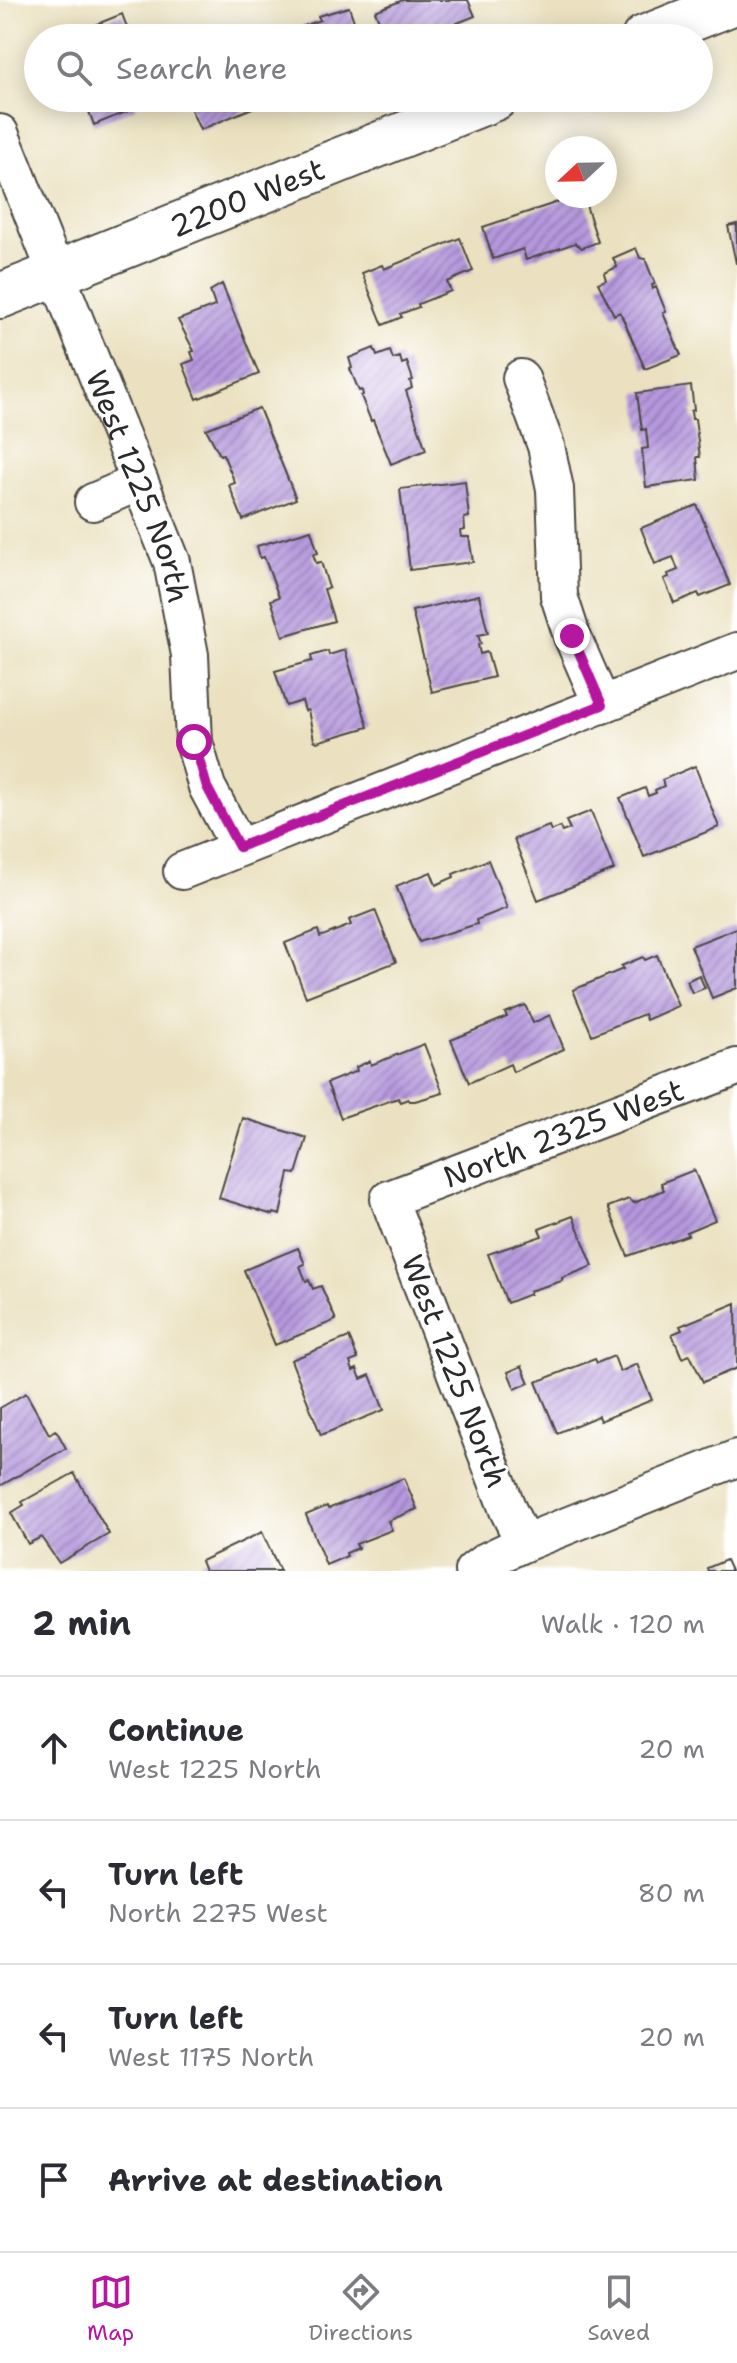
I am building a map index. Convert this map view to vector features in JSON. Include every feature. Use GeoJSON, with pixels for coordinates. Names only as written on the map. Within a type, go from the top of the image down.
{"type":"FeatureCollection","features":[{"type":"Feature","properties":{"kind":"street"},"geometry":{"type":"LineString","coordinates":[[679,24],[737,1]]}},
{"type":"Feature","properties":{"kind":"street","name":"2200 West"},"geometry":{"type":"LineString","coordinates":[[0,296],[460,112]]}},
{"type":"Feature","properties":{"kind":"street","name":"West 1225 North"},"geometry":{"type":"LineString","coordinates":[[0,133],[172,562],[190,655],[194,742],[207,787],[239,847]]}},
{"type":"Feature","properties":{"kind":"street"},"geometry":{"type":"LineString","coordinates":[[521,378],[546,446],[555,489],[559,596],[572,636],[602,705]]}},
{"type":"Feature","properties":{"kind":"street"},"geometry":{"type":"LineString","coordinates":[[93,502],[139,482]]}},
{"type":"Feature","properties":{"kind":"street"},"geometry":{"type":"LineString","coordinates":[[182,871],[737,651]]}},
{"type":"Feature","properties":{"kind":"street","name":"North 2325 West"},"geometry":{"type":"LineString","coordinates":[[389,1199],[737,1067]]}},
{"type":"Feature","properties":{"kind":"street","name":"West 1225 North"},"geometry":{"type":"LineString","coordinates":[[389,1199],[508,1510],[524,1543]]}},
{"type":"Feature","properties":{"kind":"street"},"geometry":{"type":"LineString","coordinates":[[473,1571],[486,1561],[524,1543],[737,1458]]}},
{"type":"Feature","properties":{"kind":"building"},"geometry":{"type":"Polygon","coordinates":[[[403,0],[468,0],[475,16],[455,24],[380,24],[375,11],[403,0]]]}},
{"type":"Feature","properties":{"kind":"building"},"geometry":{"type":"Polygon","coordinates":[[[349,7],[355,24],[309,24],[320,20],[318,16],[349,7]]]}},
{"type":"Feature","properties":{"kind":"building"},"geometry":{"type":"Polygon","coordinates":[[[122,14],[126,24],[97,24],[122,14]]]}},
{"type":"Feature","properties":{"kind":"building"},"geometry":{"type":"Polygon","coordinates":[[[89,112],[126,112],[94,125],[89,112]]]}},
{"type":"Feature","properties":{"kind":"building"},"geometry":{"type":"Polygon","coordinates":[[[192,112],[243,112],[200,130],[192,112]]]}},
{"type":"Feature","properties":{"kind":"building"},"geometry":{"type":"Polygon","coordinates":[[[545,206],[587,208],[598,242],[582,248],[575,243],[526,260],[523,249],[493,259],[483,227],[545,206]]]}},
{"type":"Feature","properties":{"kind":"building"},"geometry":{"type":"Polygon","coordinates":[[[737,224],[737,263],[736,263],[728,226],[737,224]]]}},
{"type":"Feature","properties":{"kind":"building"},"geometry":{"type":"Polygon","coordinates":[[[460,238],[473,271],[447,282],[451,291],[418,304],[419,307],[383,325],[362,273],[382,265],[384,269],[460,238]]]}},
{"type":"Feature","properties":{"kind":"building"},"geometry":{"type":"Polygon","coordinates":[[[636,248],[640,258],[645,259],[655,284],[652,285],[653,289],[656,287],[666,312],[663,313],[681,355],[645,369],[620,312],[614,315],[598,283],[606,280],[604,273],[617,267],[613,258],[636,248]]]}},
{"type":"Feature","properties":{"kind":"building"},"geometry":{"type":"Polygon","coordinates":[[[222,284],[259,374],[197,399],[183,364],[194,360],[191,352],[194,351],[178,320],[215,306],[210,291],[222,284]]]}},
{"type":"Feature","properties":{"kind":"building"},"geometry":{"type":"Polygon","coordinates":[[[374,348],[377,356],[390,351],[393,359],[400,357],[402,364],[407,362],[413,380],[410,381],[412,388],[406,391],[426,450],[391,464],[361,396],[362,390],[359,391],[350,369],[349,358],[374,348]]]}},
{"type":"Feature","properties":{"kind":"building"},"geometry":{"type":"Polygon","coordinates":[[[691,386],[692,419],[695,419],[700,457],[697,457],[699,480],[646,487],[642,449],[648,448],[637,393],[691,386]]]}},
{"type":"Feature","properties":{"kind":"building"},"geometry":{"type":"Polygon","coordinates":[[[259,408],[296,499],[243,520],[229,485],[235,483],[223,454],[220,455],[206,429],[259,408]]]}},
{"type":"Feature","properties":{"kind":"building"},"geometry":{"type":"Polygon","coordinates":[[[465,481],[469,517],[464,518],[465,530],[460,531],[461,537],[469,537],[473,562],[410,570],[400,489],[465,481]]]}},
{"type":"Feature","properties":{"kind":"building"},"geometry":{"type":"Polygon","coordinates":[[[697,505],[730,585],[674,603],[664,579],[678,570],[673,557],[655,564],[641,528],[697,505]]]}},
{"type":"Feature","properties":{"kind":"building"},"geometry":{"type":"Polygon","coordinates":[[[311,530],[318,553],[313,554],[316,563],[321,562],[329,588],[324,589],[334,621],[283,636],[271,600],[279,597],[257,546],[311,530]]]}},
{"type":"Feature","properties":{"kind":"building"},"geometry":{"type":"Polygon","coordinates":[[[479,595],[488,633],[478,635],[481,644],[478,645],[480,654],[487,652],[494,677],[432,692],[412,611],[479,595]]]}},
{"type":"Feature","properties":{"kind":"building"},"geometry":{"type":"Polygon","coordinates":[[[345,650],[368,727],[317,742],[308,710],[305,711],[302,701],[286,706],[275,671],[312,661],[311,656],[345,650]]]}},
{"type":"Feature","properties":{"kind":"building"},"geometry":{"type":"Polygon","coordinates":[[[695,766],[719,827],[644,857],[620,798],[645,788],[648,796],[656,793],[655,790],[664,786],[662,780],[695,766]]]}},
{"type":"Feature","properties":{"kind":"building"},"geometry":{"type":"Polygon","coordinates":[[[591,811],[614,870],[538,900],[514,839],[549,826],[551,831],[560,827],[562,832],[570,829],[566,821],[591,811]]]}},
{"type":"Feature","properties":{"kind":"building"},"geometry":{"type":"Polygon","coordinates":[[[488,860],[507,908],[476,920],[477,924],[419,942],[396,886],[431,872],[436,885],[454,877],[453,874],[488,860]]]}},
{"type":"Feature","properties":{"kind":"building"},"geometry":{"type":"Polygon","coordinates":[[[375,910],[396,962],[306,997],[285,943],[318,930],[320,937],[351,925],[349,920],[375,910]]]}},
{"type":"Feature","properties":{"kind":"building"},"geometry":{"type":"Polygon","coordinates":[[[737,928],[737,988],[712,998],[691,946],[737,928]]]}},
{"type":"Feature","properties":{"kind":"building"},"geometry":{"type":"Polygon","coordinates":[[[657,955],[678,1006],[646,1020],[644,1014],[592,1035],[573,990],[623,969],[621,966],[657,955]]]}},
{"type":"Feature","properties":{"kind":"building"},"geometry":{"type":"Polygon","coordinates":[[[699,975],[705,988],[692,993],[687,981],[699,975]]]}},
{"type":"Feature","properties":{"kind":"building"},"geometry":{"type":"Polygon","coordinates":[[[525,1005],[533,1023],[550,1015],[564,1049],[513,1072],[510,1064],[469,1083],[451,1040],[507,1017],[505,1013],[525,1005]]]}},
{"type":"Feature","properties":{"kind":"building"},"geometry":{"type":"Polygon","coordinates":[[[424,1044],[443,1093],[415,1101],[408,1099],[400,1102],[398,1098],[341,1118],[327,1083],[357,1071],[356,1067],[370,1061],[371,1065],[424,1044]]]}},
{"type":"Feature","properties":{"kind":"building"},"geometry":{"type":"Polygon","coordinates":[[[243,1118],[307,1138],[296,1174],[289,1173],[280,1215],[219,1198],[243,1118]]]}},
{"type":"Feature","properties":{"kind":"building"},"geometry":{"type":"Polygon","coordinates":[[[694,1170],[715,1220],[686,1232],[688,1235],[628,1256],[608,1207],[629,1199],[634,1203],[664,1190],[661,1183],[694,1170]]]}},
{"type":"Feature","properties":{"kind":"building"},"geometry":{"type":"Polygon","coordinates":[[[573,1216],[593,1266],[507,1303],[488,1254],[542,1236],[539,1229],[573,1216]]]}},
{"type":"Feature","properties":{"kind":"building"},"geometry":{"type":"Polygon","coordinates":[[[298,1248],[305,1264],[300,1266],[306,1281],[309,1280],[313,1289],[321,1286],[336,1320],[275,1345],[244,1270],[298,1248]]]}},
{"type":"Feature","properties":{"kind":"building"},"geometry":{"type":"Polygon","coordinates":[[[736,1303],[737,1368],[703,1382],[690,1355],[682,1358],[672,1334],[682,1330],[680,1326],[736,1303]]]}},
{"type":"Feature","properties":{"kind":"building"},"geometry":{"type":"Polygon","coordinates":[[[349,1337],[358,1359],[350,1362],[353,1371],[357,1369],[361,1379],[370,1375],[384,1410],[321,1435],[291,1360],[349,1337]]]}},
{"type":"Feature","properties":{"kind":"building"},"geometry":{"type":"Polygon","coordinates":[[[614,1356],[620,1372],[637,1364],[652,1400],[600,1421],[598,1416],[557,1433],[536,1382],[595,1359],[597,1363],[614,1356]]]}},
{"type":"Feature","properties":{"kind":"building"},"geometry":{"type":"Polygon","coordinates":[[[522,1366],[529,1383],[515,1389],[508,1372],[522,1366]]]}},
{"type":"Feature","properties":{"kind":"building"},"geometry":{"type":"Polygon","coordinates":[[[26,1393],[49,1434],[56,1430],[66,1448],[0,1486],[0,1408],[26,1393]]]}},
{"type":"Feature","properties":{"kind":"building"},"geometry":{"type":"Polygon","coordinates":[[[74,1473],[109,1534],[59,1563],[41,1537],[28,1544],[11,1513],[24,1505],[22,1502],[74,1473]]]}},
{"type":"Feature","properties":{"kind":"building"},"geometry":{"type":"Polygon","coordinates":[[[404,1478],[417,1509],[388,1521],[392,1530],[356,1544],[358,1548],[346,1553],[347,1556],[326,1565],[306,1515],[404,1478]]]}},
{"type":"Feature","properties":{"kind":"building"},"geometry":{"type":"Polygon","coordinates":[[[262,1532],[280,1571],[205,1571],[201,1561],[262,1532]]]}},
{"type":"Feature","properties":{"kind":"building"},"geometry":{"type":"Polygon","coordinates":[[[726,1560],[731,1571],[708,1571],[707,1568],[726,1560]]]}},
{"type":"Feature","properties":{"kind":"route"},"geometry":{"type":"LineString","coordinates":[[194,742],[207,787],[239,847],[602,705],[572,636]]}}]}
